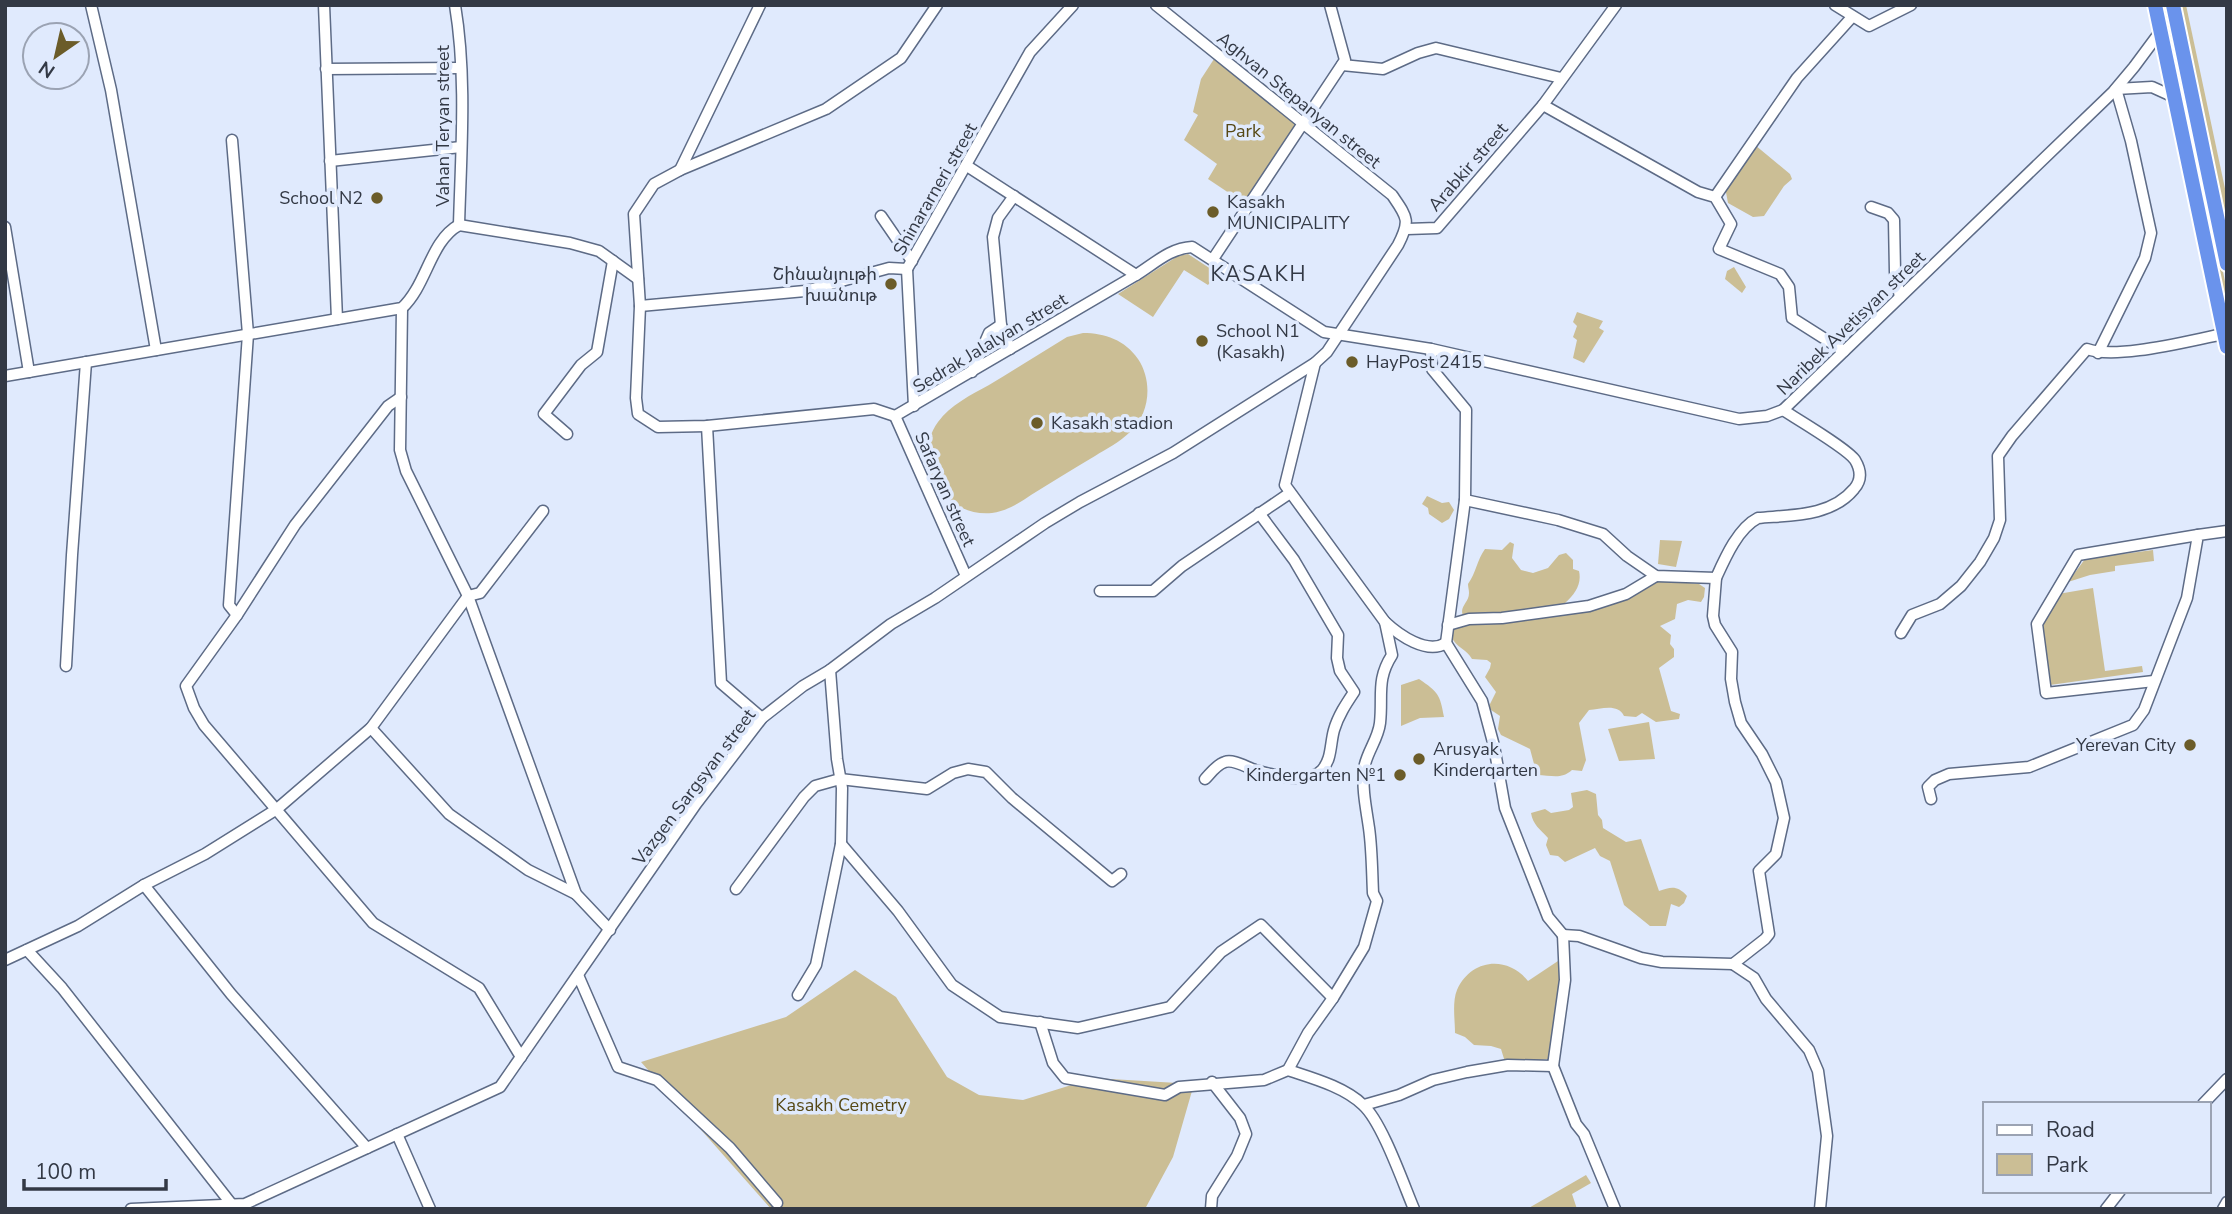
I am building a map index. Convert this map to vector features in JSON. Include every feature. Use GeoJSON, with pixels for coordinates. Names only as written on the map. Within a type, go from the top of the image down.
{"type":"FeatureCollection","features":[{"type":"Feature","properties":{"kind":"highway"},"geometry":{"type":"LineString","coordinates":[[2155,5],[2225,340]]}},
{"type":"Feature","properties":{"kind":"highway"},"geometry":{"type":"LineString","coordinates":[[2173,5],[2227,264]]}},
{"type":"Feature","properties":{"kind":"street"},"geometry":{"type":"LineString","coordinates":[[91,5],[111,90],[156,350]]}},
{"type":"Feature","properties":{"kind":"street"},"geometry":{"type":"LineString","coordinates":[[324,5],[337,320]]}},
{"type":"Feature","properties":{"kind":"street","name":"Vahan Teryan street"},"geometry":{"type":"LineString","coordinates":[[454,5],[459,29],[460,68],[459,225],[570,243],[599,251],[638,279]]}},
{"type":"Feature","properties":{"kind":"street"},"geometry":{"type":"LineString","coordinates":[[680,170],[760,5]]}},
{"type":"Feature","properties":{"kind":"street"},"geometry":{"type":"LineString","coordinates":[[895,415],[874,409],[707,426],[658,427],[638,414],[636,398],[640,306],[634,214],[654,184],[680,170],[826,109],[901,58],[937,5]]}},
{"type":"Feature","properties":{"kind":"street","name":"Shinararneri street"},"geometry":{"type":"LineString","coordinates":[[640,306],[805,291],[889,268],[910,265],[1030,52],[1073,5]]}},
{"type":"Feature","properties":{"kind":"street","name":"Aghvan Stepanyan street"},"geometry":{"type":"LineString","coordinates":[[1156,5],[1392,195],[1406,216],[1406,229]]}},
{"type":"Feature","properties":{"kind":"street"},"geometry":{"type":"LineString","coordinates":[[1213,259],[1345,60],[1330,5]]}},
{"type":"Feature","properties":{"kind":"street","name":"Arabkir street"},"geometry":{"type":"LineString","coordinates":[[1406,229],[1437,228],[1543,105],[1616,5]]}},
{"type":"Feature","properties":{"kind":"street"},"geometry":{"type":"LineString","coordinates":[[1835,5],[1869,26],[1911,5]]}},
{"type":"Feature","properties":{"kind":"street"},"geometry":{"type":"LineString","coordinates":[[1715,197],[1797,78],[1852,17]]}},
{"type":"Feature","properties":{"kind":"street","name":"Naribek Avetisyan street"},"geometry":{"type":"LineString","coordinates":[[1340,333],[1431,349],[1739,419],[1767,416],[1783,410],[2116,89],[2160,32]]}},
{"type":"Feature","properties":{"kind":"street"},"geometry":{"type":"LineString","coordinates":[[1342,65],[1383,69],[1436,48],[1561,78]]}},
{"type":"Feature","properties":{"kind":"street"},"geometry":{"type":"LineString","coordinates":[[326,69],[460,68]]}},
{"type":"Feature","properties":{"kind":"street"},"geometry":{"type":"LineString","coordinates":[[2098,353],[2145,258],[2151,233],[2131,141],[2116,89],[2152,87],[2174,97]]}},
{"type":"Feature","properties":{"kind":"street"},"geometry":{"type":"LineString","coordinates":[[1543,105],[1698,192],[1715,197],[1731,224],[1719,249],[1780,274],[1786,279],[1789,288],[1792,318],[1844,351]]}},
{"type":"Feature","properties":{"kind":"street"},"geometry":{"type":"LineString","coordinates":[[232,141],[248,334],[229,605],[237,615]]}},
{"type":"Feature","properties":{"kind":"street"},"geometry":{"type":"LineString","coordinates":[[330,161],[461,147]]}},
{"type":"Feature","properties":{"kind":"street"},"geometry":{"type":"LineString","coordinates":[[967,166],[1136,275]]}},
{"type":"Feature","properties":{"kind":"street"},"geometry":{"type":"LineString","coordinates":[[1010,349],[1001,325],[993,237],[998,218],[1014,196]]}},
{"type":"Feature","properties":{"kind":"street"},"geometry":{"type":"LineString","coordinates":[[1871,207],[1888,213],[1894,220],[1895,272],[1900,297]]}},
{"type":"Feature","properties":{"kind":"street"},"geometry":{"type":"LineString","coordinates":[[881,216],[910,265],[914,406]]}},
{"type":"Feature","properties":{"kind":"street"},"geometry":{"type":"LineString","coordinates":[[5,376],[402,308],[419,288],[448,231],[459,225]]}},
{"type":"Feature","properties":{"kind":"street"},"geometry":{"type":"LineString","coordinates":[[5,228],[29,372]]}},
{"type":"Feature","properties":{"kind":"street"},"geometry":{"type":"LineString","coordinates":[[1340,333],[1406,229]]}},
{"type":"Feature","properties":{"kind":"street","name":"Sedrak Jalalyan street"},"geometry":{"type":"LineString","coordinates":[[895,415],[1180,248],[1192,247],[1213,259],[1324,332],[1340,333]]}},
{"type":"Feature","properties":{"kind":"street"},"geometry":{"type":"LineString","coordinates":[[568,434],[544,414],[581,365],[597,352],[613,261]]}},
{"type":"Feature","properties":{"kind":"street"},"geometry":{"type":"LineString","coordinates":[[402,308],[400,450],[406,471],[468,596],[576,894]]}},
{"type":"Feature","properties":{"kind":"street"},"geometry":{"type":"LineString","coordinates":[[972,372],[989,333],[1001,325]]}},
{"type":"Feature","properties":{"kind":"street","name":"Vazgen Sargsyan street"},"geometry":{"type":"LineString","coordinates":[[131,1209],[233,1206],[245,1203],[500,1087],[696,804],[762,718],[891,624],[1045,523],[1173,453],[1315,363],[1327,352],[1340,333]]}},
{"type":"Feature","properties":{"kind":"street"},"geometry":{"type":"LineString","coordinates":[[1901,633],[1912,615],[1940,604],[1961,586],[1980,562],[1994,538],[2000,520],[1998,456],[2087,349],[2098,353],[2225,340]]}},
{"type":"Feature","properties":{"kind":"street"},"geometry":{"type":"LineString","coordinates":[[1431,349],[1432,369],[1466,410],[1465,500],[1446,643],[1482,701],[1494,746],[1505,808],[1548,917],[1563,935],[1565,980],[1553,1066],[1615,1209]]}},
{"type":"Feature","properties":{"kind":"street"},"geometry":{"type":"LineString","coordinates":[[66,666],[86,362]]}},
{"type":"Feature","properties":{"kind":"street"},"geometry":{"type":"LineString","coordinates":[[1315,363],[1285,485],[1385,622],[1395,631],[1423,644],[1433,647],[1446,643]]}},
{"type":"Feature","properties":{"kind":"street"},"geometry":{"type":"LineString","coordinates":[[401,397],[388,406],[295,525],[187,686],[194,708],[204,725],[373,923],[480,988],[521,1057]]}},
{"type":"Feature","properties":{"kind":"street"},"geometry":{"type":"LineString","coordinates":[[1733,964],[1769,934],[1759,871],[1776,854],[1784,818],[1776,782],[1762,754],[1741,723],[1735,702],[1731,679],[1732,652],[1715,625],[1713,616],[1716,578],[1732,548],[1751,522],[1758,518],[1826,509],[1851,493],[1860,479],[1860,470],[1853,457],[1783,410]]}},
{"type":"Feature","properties":{"kind":"street","name":"Safaryan street"},"geometry":{"type":"LineString","coordinates":[[895,415],[966,576]]}},
{"type":"Feature","properties":{"kind":"street"},"geometry":{"type":"LineString","coordinates":[[707,426],[721,683],[762,718]]}},
{"type":"Feature","properties":{"kind":"street"},"geometry":{"type":"LineString","coordinates":[[1100,591],[1153,591],[1182,566],[1290,493]]}},
{"type":"Feature","properties":{"kind":"street"},"geometry":{"type":"LineString","coordinates":[[1465,500],[1558,520],[1603,534],[1657,576]]}},
{"type":"Feature","properties":{"kind":"street"},"geometry":{"type":"LineString","coordinates":[[5,960],[78,926],[144,885],[205,854],[277,808],[371,728],[468,596],[480,593],[543,512]]}},
{"type":"Feature","properties":{"kind":"street"},"geometry":{"type":"LineString","coordinates":[[1205,779],[1221,763],[1228,761],[1300,778],[1313,777],[1320,773],[1328,762],[1338,718],[1354,692],[1340,671],[1337,658],[1338,635],[1294,560],[1259,513]]}},
{"type":"Feature","properties":{"kind":"street"},"geometry":{"type":"LineString","coordinates":[[2154,681],[2046,693],[2037,624],[2078,555],[2227,531]]}},
{"type":"Feature","properties":{"kind":"street"},"geometry":{"type":"LineString","coordinates":[[1931,799],[1928,787],[1935,780],[1949,774],[2029,767],[2133,725],[2144,710],[2187,598],[2198,536]]}},
{"type":"Feature","properties":{"kind":"street"},"geometry":{"type":"LineString","coordinates":[[1448,625],[1469,619],[1502,618],[1596,604],[1626,594],[1657,576],[1716,578]]}},
{"type":"Feature","properties":{"kind":"street"},"geometry":{"type":"LineString","coordinates":[[1040,1022],[1053,1063],[1065,1078],[1165,1095],[1178,1087],[1212,1082],[1264,1080],[1288,1070],[1308,1033],[1364,947],[1377,901],[1373,893],[1363,783],[1365,764],[1377,741],[1380,682],[1384,667],[1392,654],[1385,622]]}},
{"type":"Feature","properties":{"kind":"street"},"geometry":{"type":"LineString","coordinates":[[798,995],[816,965],[841,844],[840,779],[830,670]]}},
{"type":"Feature","properties":{"kind":"street"},"geometry":{"type":"LineString","coordinates":[[371,728],[449,814],[527,870],[576,894],[610,930]]}},
{"type":"Feature","properties":{"kind":"street"},"geometry":{"type":"LineString","coordinates":[[736,889],[815,786],[840,779],[927,789],[968,769],[986,772],[1012,798],[1111,881],[1121,874]]}},
{"type":"Feature","properties":{"kind":"street"},"geometry":{"type":"LineString","coordinates":[[841,844],[898,911],[952,985],[1000,1017],[1078,1028],[1170,1007],[1221,952],[1261,925],[1333,998]]}},
{"type":"Feature","properties":{"kind":"street"},"geometry":{"type":"LineString","coordinates":[[144,885],[231,994],[366,1148]]}},
{"type":"Feature","properties":{"kind":"street"},"geometry":{"type":"LineString","coordinates":[[1563,935],[1579,936],[1640,958],[1662,962],[1733,964],[1754,978],[1766,999],[1809,1050],[1818,1071],[1827,1136],[1820,1209]]}},
{"type":"Feature","properties":{"kind":"street"},"geometry":{"type":"LineString","coordinates":[[27,950],[62,988],[233,1206]]}},
{"type":"Feature","properties":{"kind":"street"},"geometry":{"type":"LineString","coordinates":[[578,975],[618,1067],[657,1080],[730,1149],[777,1203]]}},
{"type":"Feature","properties":{"kind":"street"},"geometry":{"type":"LineString","coordinates":[[1364,1105],[1399,1095],[1433,1080],[1467,1072],[1508,1065],[1553,1066]]}},
{"type":"Feature","properties":{"kind":"street"},"geometry":{"type":"LineString","coordinates":[[1288,1070],[1330,1084],[1364,1105],[1382,1134],[1414,1209]]}},
{"type":"Feature","properties":{"kind":"street"},"geometry":{"type":"LineString","coordinates":[[2205,1102],[2227,1079]]}},
{"type":"Feature","properties":{"kind":"street"},"geometry":{"type":"LineString","coordinates":[[1210,1209],[1212,1196],[1247,1135],[1240,1118],[1212,1082]]}},
{"type":"Feature","properties":{"kind":"street"},"geometry":{"type":"LineString","coordinates":[[397,1135],[430,1209]]}},
{"type":"Feature","properties":{"kind":"street"},"geometry":{"type":"LineString","coordinates":[[2106,1209],[2118,1193]]}},
{"type":"Feature","properties":{"kind":"street"},"geometry":{"type":"LineString","coordinates":[[2223,1209],[2227,1202]]}},
{"type":"Feature","properties":{"kind":"green space"},"geometry":{"type":"Polygon","coordinates":[[[2160,5],[2168,5],[2227,291],[2227,326],[2160,5]]]}},
{"type":"Feature","properties":{"kind":"green space"},"geometry":{"type":"Polygon","coordinates":[[[2179,5],[2186,5],[2227,198],[2227,216],[2221,211],[2179,5]]]}},
{"type":"Feature","properties":{"kind":"green space","name":"Park"},"geometry":{"type":"Polygon","coordinates":[[[1214,59],[1301,121],[1244,203],[1208,179],[1217,164],[1184,140],[1198,115],[1193,112],[1201,79],[1214,59]]]}},
{"type":"Feature","properties":{"kind":"green space"},"geometry":{"type":"Polygon","coordinates":[[[1755,145],[1790,174],[1792,179],[1784,186],[1764,216],[1753,217],[1728,203],[1725,187],[1755,145]]]}},
{"type":"Feature","properties":{"kind":"green space"},"geometry":{"type":"Polygon","coordinates":[[[1188,254],[1217,273],[1208,285],[1184,270],[1153,317],[1118,294],[1178,256],[1188,254]]]}},
{"type":"Feature","properties":{"kind":"green space"},"geometry":{"type":"Polygon","coordinates":[[[1734,267],[1746,287],[1742,293],[1725,279],[1727,271],[1734,267]]]}},
{"type":"Feature","properties":{"kind":"green space"},"geometry":{"type":"Polygon","coordinates":[[[1577,312],[1603,321],[1599,328],[1604,331],[1584,363],[1573,358],[1577,340],[1573,337],[1577,326],[1573,322],[1577,312]]]}},
{"type":"Feature","properties":{"kind":"green space","name":"Kasakh stadion"},"geometry":{"type":"Polygon","coordinates":[[[1083,333],[1099,334],[1121,342],[1138,359],[1146,377],[1147,397],[1137,425],[1113,445],[1003,510],[992,513],[975,512],[959,507],[946,497],[936,484],[927,454],[930,438],[948,410],[1067,337],[1083,333]]]}},
{"type":"Feature","properties":{"kind":"green space"},"geometry":{"type":"Polygon","coordinates":[[[1427,496],[1442,503],[1449,502],[1454,510],[1449,519],[1442,523],[1429,514],[1428,508],[1422,504],[1427,496]]]}},
{"type":"Feature","properties":{"kind":"green space"},"geometry":{"type":"Polygon","coordinates":[[[1660,540],[1682,541],[1676,567],[1658,564],[1660,540]]]}},
{"type":"Feature","properties":{"kind":"green space"},"geometry":{"type":"Polygon","coordinates":[[[1510,542],[1514,544],[1512,558],[1521,570],[1533,573],[1548,568],[1559,555],[1566,553],[1573,560],[1573,569],[1579,571],[1580,576],[1577,588],[1565,603],[1586,609],[1630,595],[1661,580],[1699,584],[1705,588],[1701,602],[1688,600],[1677,604],[1675,619],[1660,626],[1671,635],[1670,644],[1674,649],[1674,657],[1659,668],[1671,711],[1680,714],[1679,719],[1656,722],[1642,713],[1636,717],[1624,716],[1618,709],[1613,708],[1589,710],[1579,723],[1586,760],[1582,771],[1572,770],[1560,776],[1537,775],[1530,749],[1501,735],[1498,729],[1500,716],[1488,708],[1496,692],[1485,677],[1491,663],[1487,660],[1472,659],[1451,636],[1463,616],[1462,610],[1469,596],[1468,584],[1482,553],[1485,549],[1502,550],[1510,542]]]}},
{"type":"Feature","properties":{"kind":"green space"},"geometry":{"type":"Polygon","coordinates":[[[2153,550],[2154,561],[2115,566],[2115,571],[2068,582],[2085,559],[2153,550]]]}},
{"type":"Feature","properties":{"kind":"green space"},"geometry":{"type":"Polygon","coordinates":[[[2093,588],[2105,671],[2142,666],[2143,672],[2050,685],[2042,619],[2058,594],[2093,588]]]}},
{"type":"Feature","properties":{"kind":"green space"},"geometry":{"type":"Polygon","coordinates":[[[1419,679],[1437,694],[1444,717],[1420,718],[1401,726],[1401,685],[1419,679]]]}},
{"type":"Feature","properties":{"kind":"green space"},"geometry":{"type":"Polygon","coordinates":[[[1649,722],[1655,759],[1619,761],[1608,729],[1649,722]]]}},
{"type":"Feature","properties":{"kind":"green space"},"geometry":{"type":"Polygon","coordinates":[[[1587,790],[1596,794],[1598,815],[1603,828],[1626,842],[1641,839],[1659,891],[1674,888],[1687,896],[1679,907],[1671,904],[1666,926],[1650,926],[1624,905],[1610,861],[1600,856],[1595,848],[1565,862],[1558,856],[1550,855],[1546,845],[1548,838],[1535,824],[1531,813],[1545,809],[1551,813],[1569,810],[1573,807],[1571,793],[1587,790]]]}},
{"type":"Feature","properties":{"kind":"green space"},"geometry":{"type":"Polygon","coordinates":[[[1558,961],[1561,969],[1560,994],[1548,1059],[1505,1062],[1501,1049],[1474,1045],[1455,1033],[1455,995],[1471,972],[1490,964],[1500,964],[1510,967],[1528,981],[1558,961]]]}},
{"type":"Feature","properties":{"kind":"green space","name":"Kasakh Cemetry"},"geometry":{"type":"Polygon","coordinates":[[[855,970],[896,997],[947,1077],[979,1095],[1023,1100],[1094,1078],[1194,1084],[1173,1157],[1145,1209],[771,1209],[641,1062],[786,1017],[855,970]]]}},
{"type":"Feature","properties":{"kind":"green space"},"geometry":{"type":"Polygon","coordinates":[[[1586,1175],[1591,1183],[1572,1194],[1577,1209],[1527,1209],[1586,1175]]]}},
{"type":"Feature","properties":{"kind":"place","name":"School N2"},"geometry":{"type":"Point","coordinates":[377,198]}},
{"type":"Feature","properties":{"kind":"place","name":"Kasakh MUNICIPALITY"},"geometry":{"type":"Point","coordinates":[1213,212]}},
{"type":"Feature","properties":{"kind":"place","name":"Շինանյութի խանութ"},"geometry":{"type":"Point","coordinates":[891,284]}},
{"type":"Feature","properties":{"kind":"place","name":"School N1 (Kasakh)"},"geometry":{"type":"Point","coordinates":[1202,341]}},
{"type":"Feature","properties":{"kind":"place","name":"HayPost 2415"},"geometry":{"type":"Point","coordinates":[1352,362]}},
{"type":"Feature","properties":{"kind":"place","name":"Kasakh stadion"},"geometry":{"type":"Point","coordinates":[1037,423]}},
{"type":"Feature","properties":{"kind":"place","name":"Yerevan City"},"geometry":{"type":"Point","coordinates":[2190,745]}},
{"type":"Feature","properties":{"kind":"place","name":"Arusyak Kinderqarten"},"geometry":{"type":"Point","coordinates":[1419,759]}},
{"type":"Feature","properties":{"kind":"place","name":"Kindergarten №1"},"geometry":{"type":"Point","coordinates":[1400,775]}},
{"type":"Feature","properties":{"kind":"district","name":"KASAKH"},"geometry":{"type":"Point","coordinates":[1259,274]}}]}
